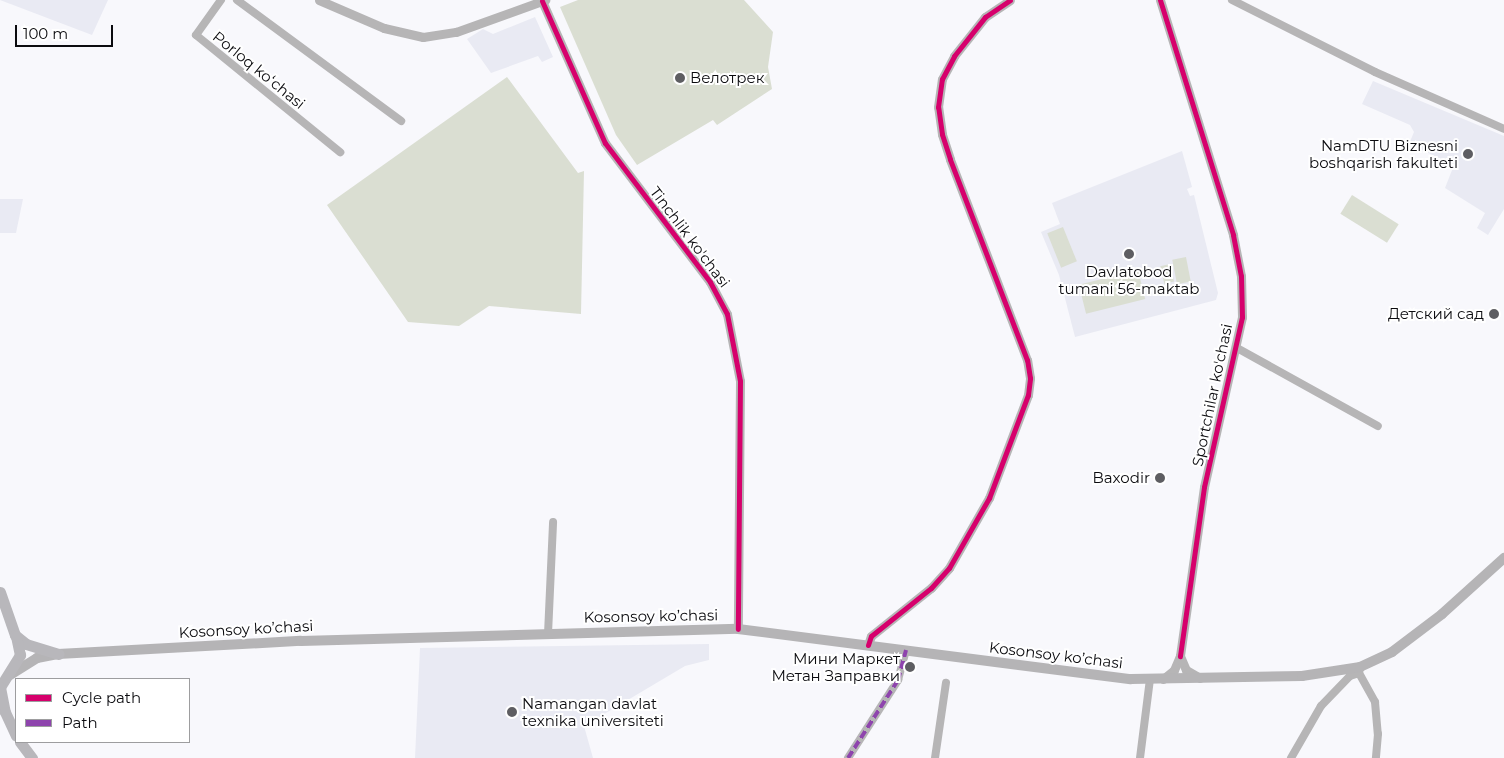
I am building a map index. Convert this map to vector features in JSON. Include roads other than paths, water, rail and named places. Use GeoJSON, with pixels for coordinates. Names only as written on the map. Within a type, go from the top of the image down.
{"type":"FeatureCollection","features":[{"type":"Feature","properties":{"kind":"main road","name":"Kosonsoy ko’chasi"},"geometry":{"type":"LineString","coordinates":[[10,675],[22,664],[58,654],[301,641],[738,629],[1150,679],[1302,676],[1360,670],[1392,652],[1418,635],[1504,558]]}},
{"type":"Feature","properties":{"kind":"main road"},"geometry":{"type":"LineString","coordinates":[[0,592],[20,655],[10,675],[0,687],[9,732]]}},
{"type":"Feature","properties":{"kind":"main road"},"geometry":{"type":"LineString","coordinates":[[15,635],[26,644],[58,654]]}},
{"type":"Feature","properties":{"kind":"main road"},"geometry":{"type":"LineString","coordinates":[[21,743],[32,758]]}},
{"type":"Feature","properties":{"kind":"street","name":"Porloq koʻchasi"},"geometry":{"type":"LineString","coordinates":[[221,0],[196,35],[340,152]]}},
{"type":"Feature","properties":{"kind":"street"},"geometry":{"type":"LineString","coordinates":[[237,0],[401,121]]}},
{"type":"Feature","properties":{"kind":"street","name":"Tinchlik ko'chasi"},"geometry":{"type":"LineString","coordinates":[[319,0],[384,28],[423,37],[456,32],[544,0],[605,144],[710,282],[727,314],[740,381],[738,629]]}},
{"type":"Feature","properties":{"kind":"street"},"geometry":{"type":"LineString","coordinates":[[868,645],[871,636],[941,579],[949,568],[990,498],[1028,395],[1030,378],[1027,360],[950,159],[942,134],[938,107],[942,79],[954,56],[985,17],[1010,0]]}},
{"type":"Feature","properties":{"kind":"street","name":"Sportchilar ko'chasi"},"geometry":{"type":"LineString","coordinates":[[1160,0],[1212,157],[1241,276],[1242,317],[1237,348],[1204,487],[1180,656]]}},
{"type":"Feature","properties":{"kind":"street"},"geometry":{"type":"LineString","coordinates":[[1232,0],[1374,72],[1504,129]]}},
{"type":"Feature","properties":{"kind":"street"},"geometry":{"type":"LineString","coordinates":[[1237,348],[1378,426]]}},
{"type":"Feature","properties":{"kind":"street"},"geometry":{"type":"LineString","coordinates":[[548,634],[553,522]]}},
{"type":"Feature","properties":{"kind":"street"},"geometry":{"type":"LineString","coordinates":[[848,758],[898,680],[906,650]]}},
{"type":"Feature","properties":{"kind":"street"},"geometry":{"type":"LineString","coordinates":[[1180,656],[1186,670],[1200,678]]}},
{"type":"Feature","properties":{"kind":"street"},"geometry":{"type":"LineString","coordinates":[[1163,678],[1174,670],[1180,656]]}},
{"type":"Feature","properties":{"kind":"street"},"geometry":{"type":"LineString","coordinates":[[1291,758],[1321,706],[1346,680],[1360,670],[1375,702],[1378,734],[1376,758]]}},
{"type":"Feature","properties":{"kind":"street"},"geometry":{"type":"LineString","coordinates":[[1140,758],[1150,679]]}},
{"type":"Feature","properties":{"kind":"street"},"geometry":{"type":"LineString","coordinates":[[935,758],[946,684]]}},
{"type":"Feature","properties":{"kind":"place","name":"Велотрек"},"geometry":{"type":"Point","coordinates":[680,78]}},
{"type":"Feature","properties":{"kind":"place","name":"NamDTU Biznesni boshqarish fakulteti"},"geometry":{"type":"Point","coordinates":[1468,154]}},
{"type":"Feature","properties":{"kind":"place","name":"Davlatobod tumani 56-maktab"},"geometry":{"type":"Point","coordinates":[1129,254]}},
{"type":"Feature","properties":{"kind":"place","name":"Детский сад"},"geometry":{"type":"Point","coordinates":[1494,314]}},
{"type":"Feature","properties":{"kind":"place","name":"Baxodir"},"geometry":{"type":"Point","coordinates":[1160,478]}},
{"type":"Feature","properties":{"kind":"place","name":"Мини Маркет Метан Заправки"},"geometry":{"type":"Point","coordinates":[910,667]}},
{"type":"Feature","properties":{"kind":"place","name":"Namangan davlat texnika universiteti"},"geometry":{"type":"Point","coordinates":[512,712]}}]}
